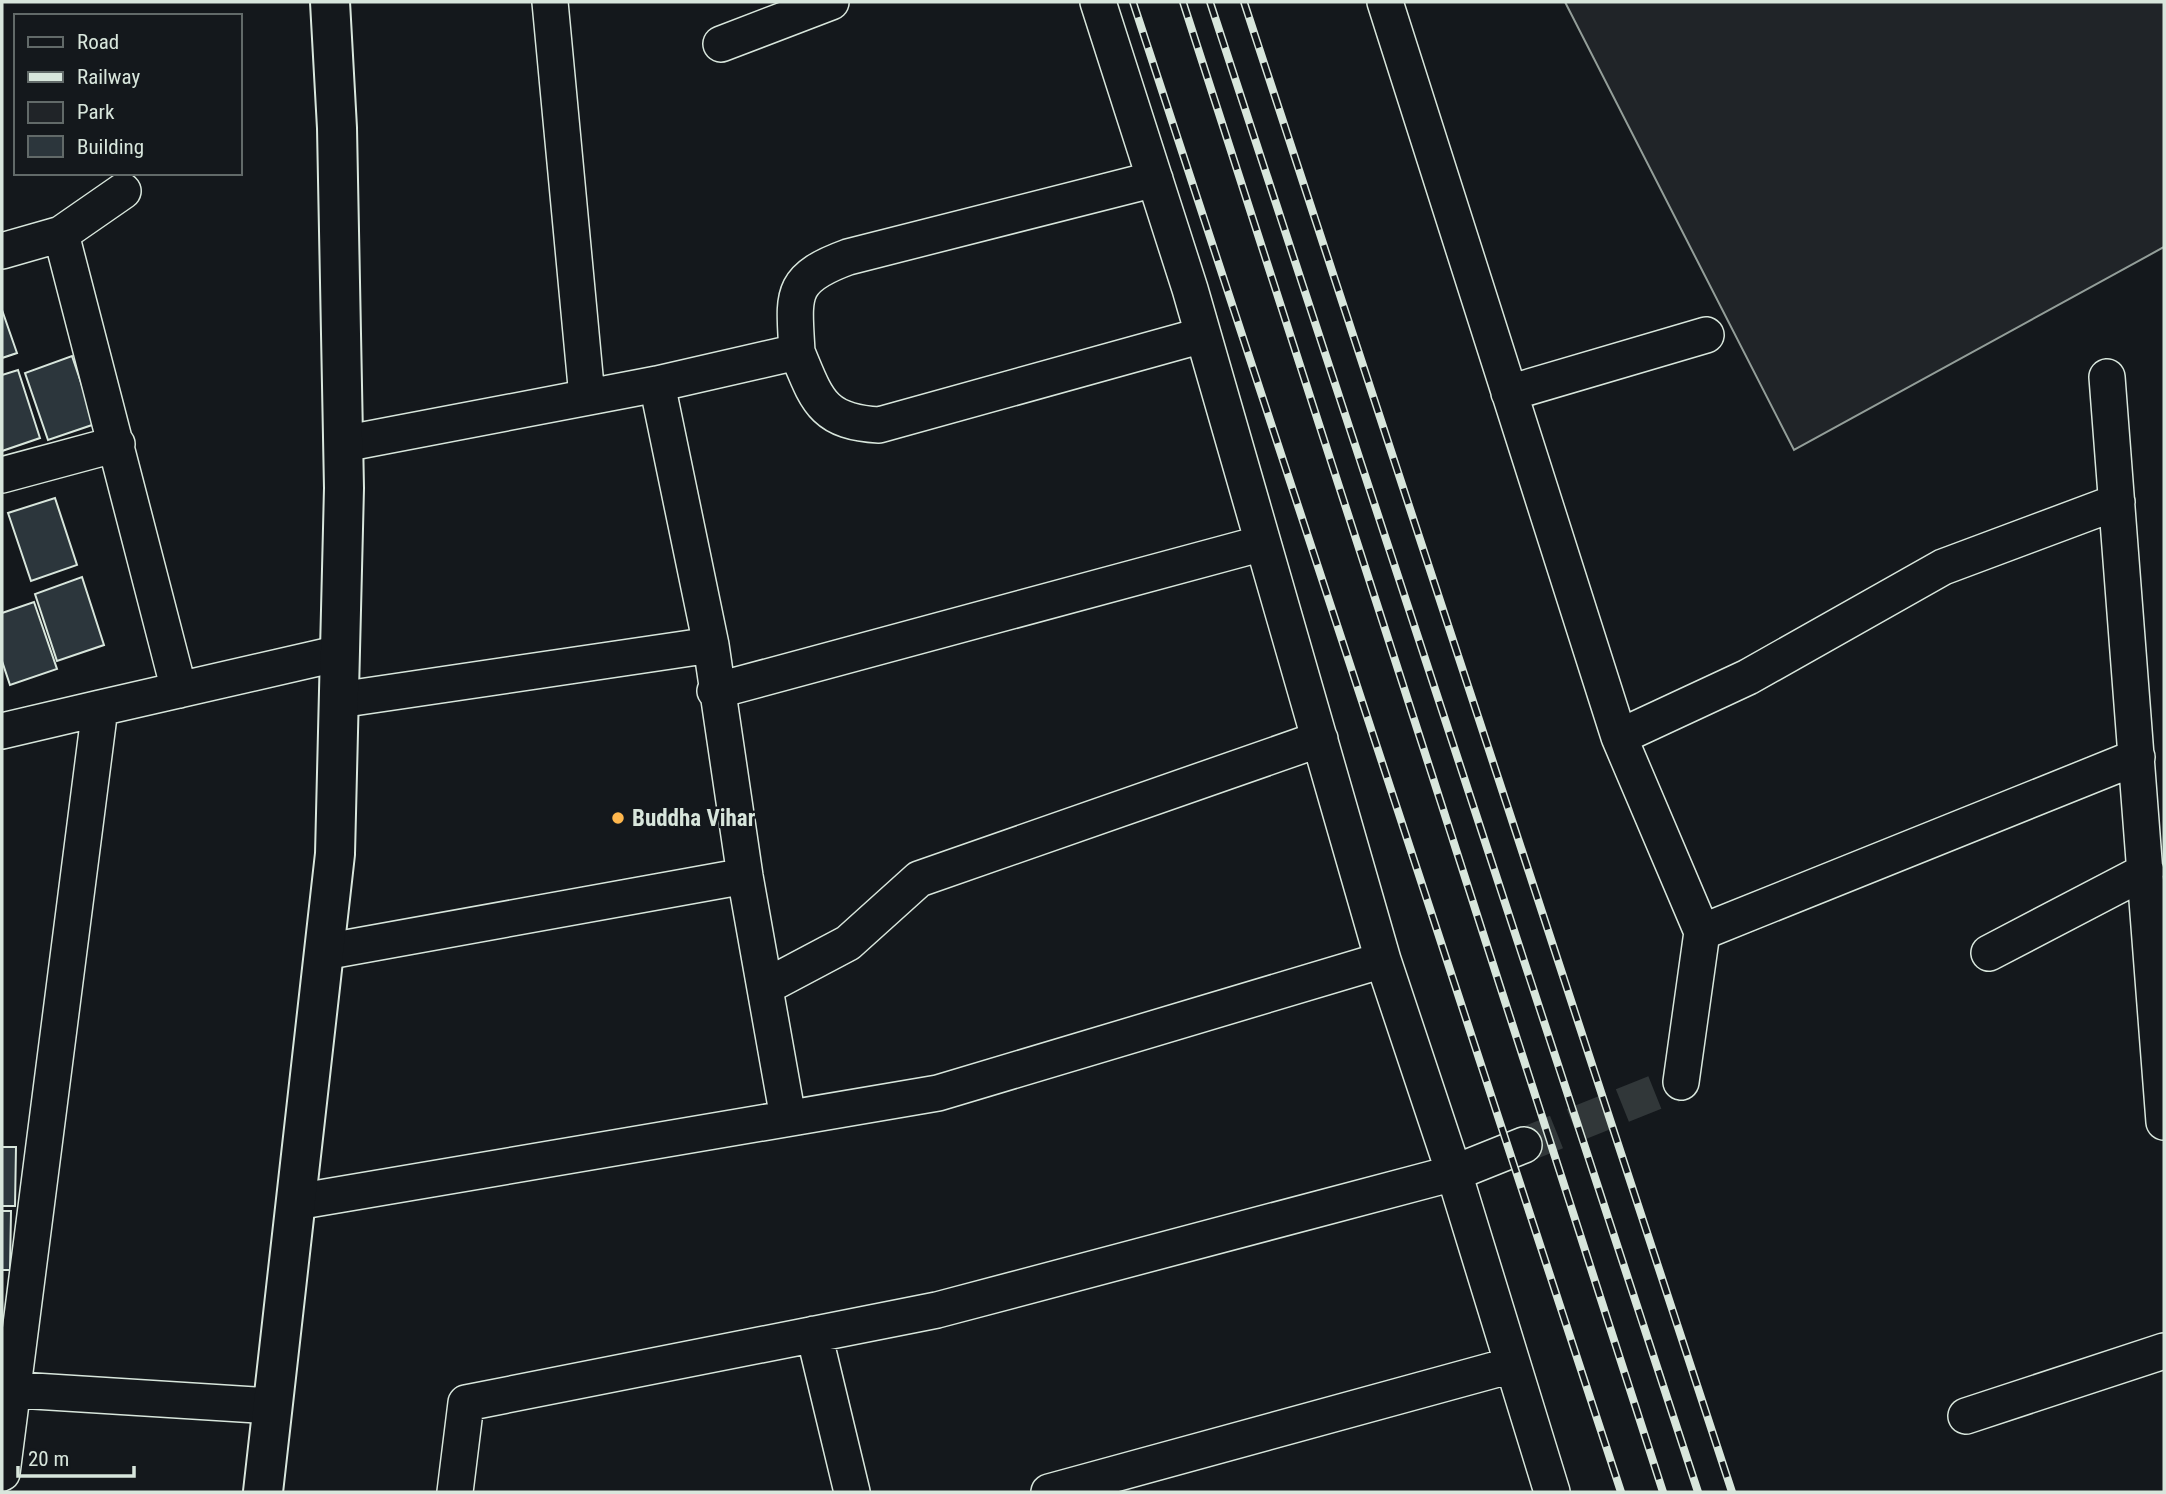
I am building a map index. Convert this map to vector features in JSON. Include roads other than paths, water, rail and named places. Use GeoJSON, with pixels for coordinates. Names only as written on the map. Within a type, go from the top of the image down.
{"type":"FeatureCollection","features":[{"type":"Feature","properties":{"kind":"street"},"geometry":{"type":"LineString","coordinates":[[262,1492],[335,854],[343,444],[337,128],[330,2]]}},
{"type":"Feature","properties":{"kind":"street"},"geometry":{"type":"LineString","coordinates":[[550,2],[587,397]]}},
{"type":"Feature","properties":{"kind":"street"},"geometry":{"type":"LineString","coordinates":[[721,44],[831,2]]}},
{"type":"Feature","properties":{"kind":"street"},"geometry":{"type":"LineString","coordinates":[[1098,2],[1203,335],[1383,960],[1454,1173],[1552,1492]]}},
{"type":"Feature","properties":{"kind":"street"},"geometry":{"type":"LineString","coordinates":[[1385,2],[1619,737],[1702,932],[1681,1082]]}},
{"type":"Feature","properties":{"kind":"street"},"geometry":{"type":"LineString","coordinates":[[1155,179],[848,257],[824,266],[804,280],[794,301],[797,352],[816,396],[832,413],[852,424],[879,425],[1203,335]]}},
{"type":"Feature","properties":{"kind":"street"},"geometry":{"type":"LineString","coordinates":[[2,251],[61,234],[123,191]]}},
{"type":"Feature","properties":{"kind":"street"},"geometry":{"type":"LineString","coordinates":[[61,234],[179,690]]}},
{"type":"Feature","properties":{"kind":"street"},"geometry":{"type":"LineString","coordinates":[[1509,393],[1706,335]]}},
{"type":"Feature","properties":{"kind":"street"},"geometry":{"type":"LineString","coordinates":[[343,444],[657,384],[797,352]]}},
{"type":"Feature","properties":{"kind":"street"},"geometry":{"type":"LineString","coordinates":[[2108,377],[2164,1122]]}},
{"type":"Feature","properties":{"kind":"street"},"geometry":{"type":"LineString","coordinates":[[657,384],[710,645],[745,876],[788,1118]]}},
{"type":"Feature","properties":{"kind":"street"},"geometry":{"type":"LineString","coordinates":[[2,475],[117,444]]}},
{"type":"Feature","properties":{"kind":"street"},"geometry":{"type":"LineString","coordinates":[[1619,737],[1748,677],[1943,567],[2117,502]]}},
{"type":"Feature","properties":{"kind":"street"},"geometry":{"type":"LineString","coordinates":[[715,691],[1263,543]]}},
{"type":"Feature","properties":{"kind":"street"},"geometry":{"type":"LineString","coordinates":[[339,699],[710,645]]}},
{"type":"Feature","properties":{"kind":"street"},"geometry":{"type":"LineString","coordinates":[[2,731],[340,653]]}},
{"type":"Feature","properties":{"kind":"street"},"geometry":{"type":"LineString","coordinates":[[2,1473],[7,1389],[100,708]]}},
{"type":"Feature","properties":{"kind":"street"},"geometry":{"type":"LineString","coordinates":[[765,987],[848,943],[919,878],[1320,739]]}},
{"type":"Feature","properties":{"kind":"street"},"geometry":{"type":"LineString","coordinates":[[1702,932],[2137,757]]}},
{"type":"Feature","properties":{"kind":"street"},"geometry":{"type":"LineString","coordinates":[[1989,953],[2146,871]]}},
{"type":"Feature","properties":{"kind":"street"},"geometry":{"type":"LineString","coordinates":[[324,952],[745,876]]}},
{"type":"Feature","properties":{"kind":"street"},"geometry":{"type":"LineString","coordinates":[[296,1202],[938,1093],[1383,960]]}},
{"type":"Feature","properties":{"kind":"street"},"geometry":{"type":"LineString","coordinates":[[455,1492],[466,1403],[937,1310],[1454,1173],[1524,1145]]}},
{"type":"Feature","properties":{"kind":"street"},"geometry":{"type":"LineString","coordinates":[[814,1334],[852,1492]]}},
{"type":"Feature","properties":{"kind":"street"},"geometry":{"type":"LineString","coordinates":[[1965,1416],[2164,1351]]}},
{"type":"Feature","properties":{"kind":"street"},"geometry":{"type":"LineString","coordinates":[[1049,1492],[1512,1365]]}},
{"type":"Feature","properties":{"kind":"street"},"geometry":{"type":"LineString","coordinates":[[7,1389],[272,1406]]}},
{"type":"Feature","properties":{"kind":"tunnel"},"geometry":{"type":"LineString","coordinates":[[1524,1145],[1681,1082]]}},
{"type":"Feature","properties":{"kind":"railway"},"geometry":{"type":"LineString","coordinates":[[1133,2],[1621,1492]]}},
{"type":"Feature","properties":{"kind":"railway"},"geometry":{"type":"LineString","coordinates":[[1183,2],[1663,1492]]}},
{"type":"Feature","properties":{"kind":"railway"},"geometry":{"type":"LineString","coordinates":[[1210,2],[1698,1492]]}},
{"type":"Feature","properties":{"kind":"railway"},"geometry":{"type":"LineString","coordinates":[[1244,2],[1732,1492]]}},
{"type":"Feature","properties":{"kind":"place","name":"Buddha Vihar"},"geometry":{"type":"Point","coordinates":[618,818]}}]}
